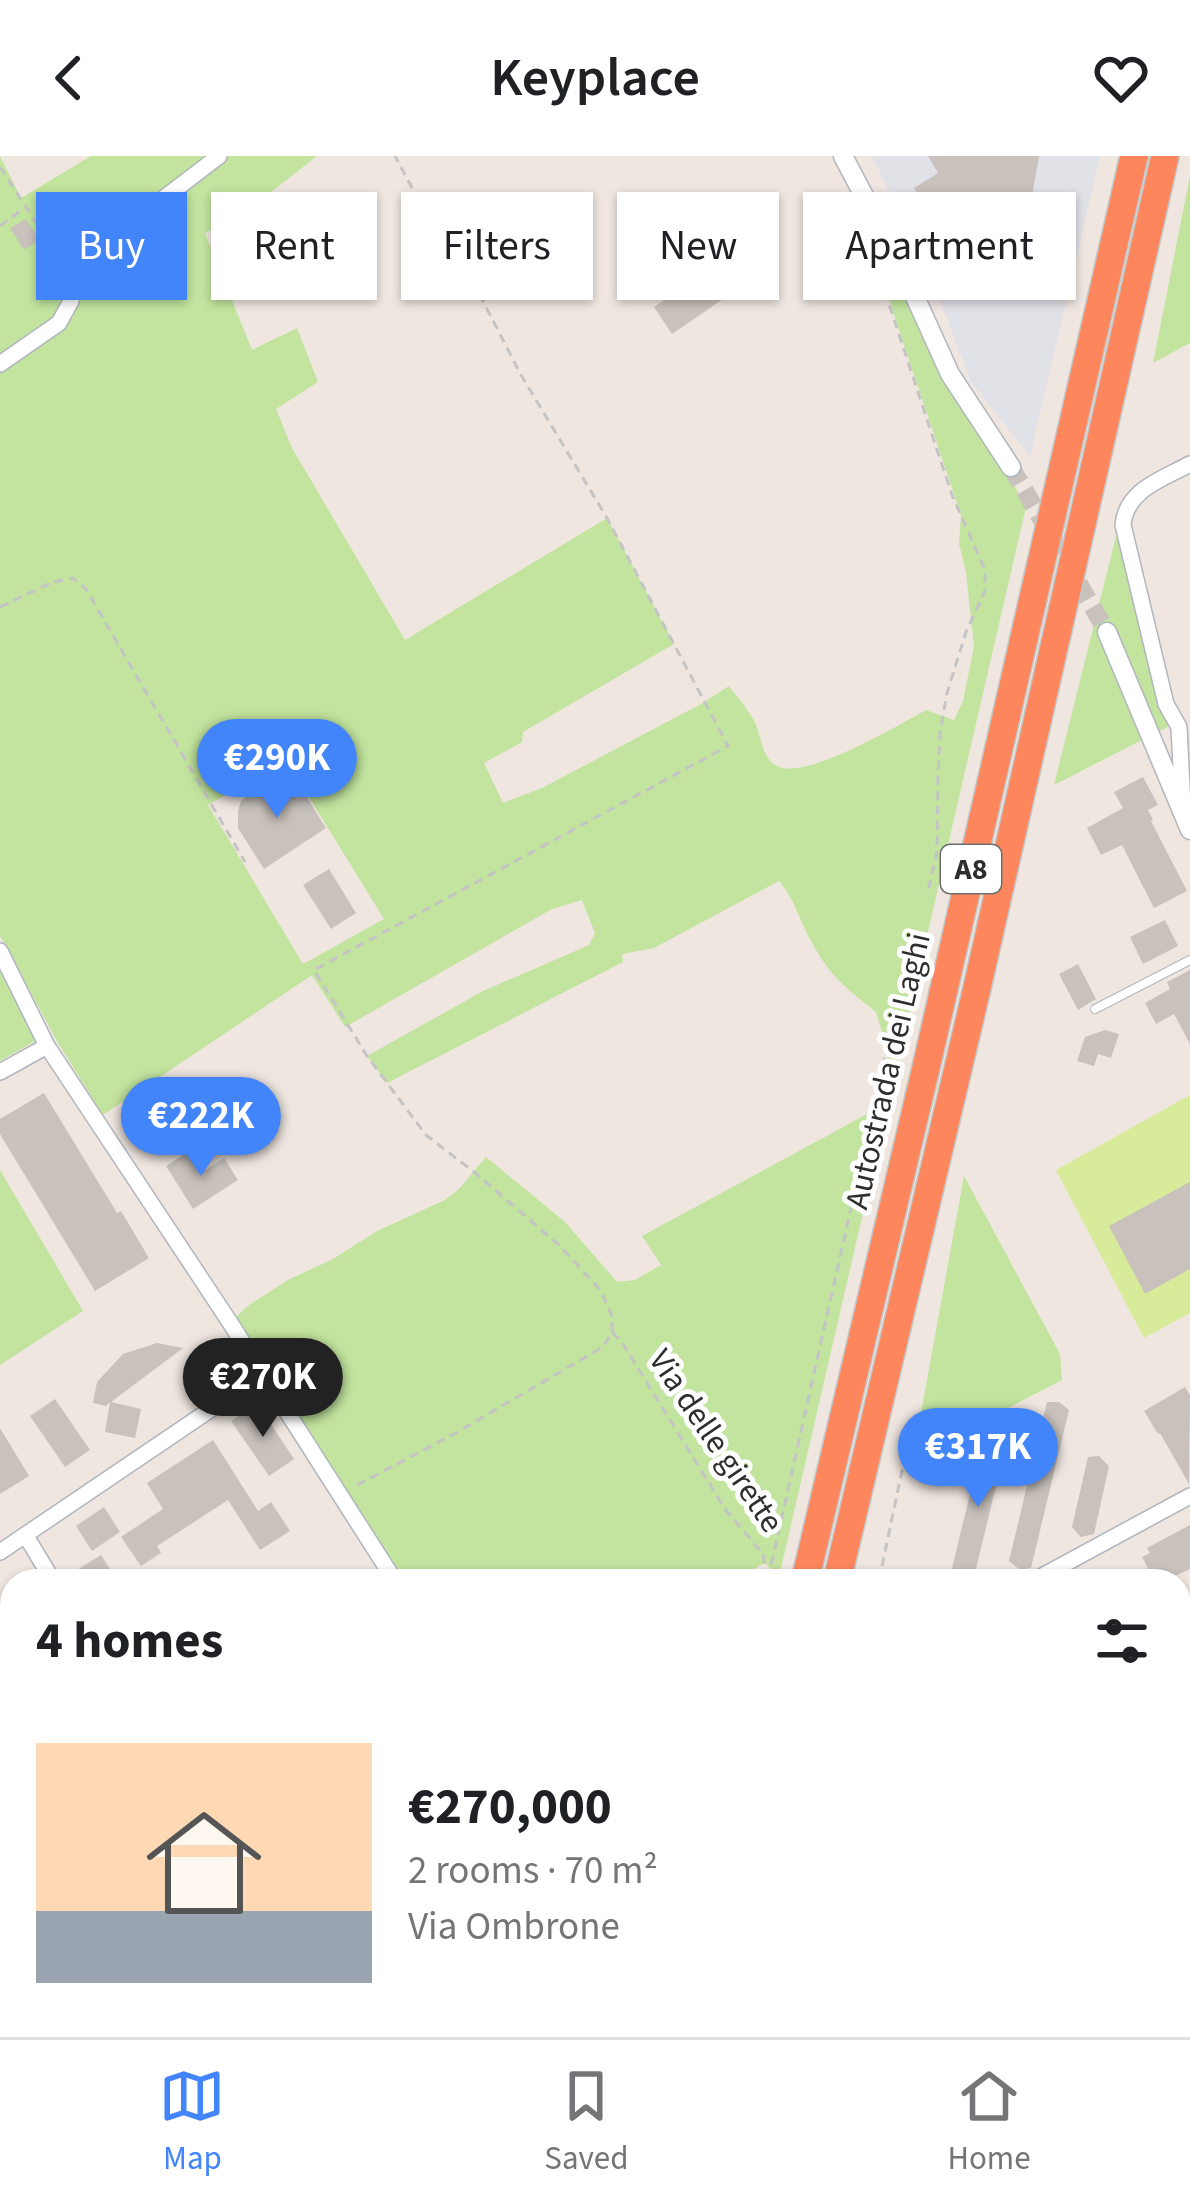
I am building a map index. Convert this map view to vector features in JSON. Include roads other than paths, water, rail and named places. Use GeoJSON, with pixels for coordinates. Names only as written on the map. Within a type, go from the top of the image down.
{"type":"FeatureCollection","features":[{"type":"Feature","properties":{"kind":"highway","name":"Autostrada dei Laghi"},"geometry":{"type":"LineString","coordinates":[[808,1569],[1134,156]]}},
{"type":"Feature","properties":{"kind":"highway","name":"Autostrada dei Laghi"},"geometry":{"type":"LineString","coordinates":[[840,1569],[1166,156]]}},
{"type":"Feature","properties":{"kind":"street"},"geometry":{"type":"LineString","coordinates":[[0,364],[59,323],[83,260],[219,156]]}},
{"type":"Feature","properties":{"kind":"street"},"geometry":{"type":"LineString","coordinates":[[843,156],[950,374],[1011,467]]}},
{"type":"Feature","properties":{"kind":"street"},"geometry":{"type":"LineString","coordinates":[[1187,822],[1179,727],[1166,704],[1124,535],[1124,517],[1135,496],[1190,464]]}},
{"type":"Feature","properties":{"kind":"street"},"geometry":{"type":"LineString","coordinates":[[1107,632],[1187,822]]}},
{"type":"Feature","properties":{"kind":"street"},"geometry":{"type":"LineString","coordinates":[[1179,727],[1190,708]]}},
{"type":"Feature","properties":{"kind":"street"},"geometry":{"type":"LineString","coordinates":[[0,951],[47,1046],[387,1569]]}},
{"type":"Feature","properties":{"kind":"street"},"geometry":{"type":"LineString","coordinates":[[0,1072],[47,1046]]}},
{"type":"Feature","properties":{"kind":"street"},"geometry":{"type":"LineString","coordinates":[[0,1552],[263,1374]]}},
{"type":"Feature","properties":{"kind":"street"},"geometry":{"type":"LineString","coordinates":[[1055,1569],[1190,1496]]}},
{"type":"Feature","properties":{"kind":"street"},"geometry":{"type":"LineString","coordinates":[[26,1536],[45,1569]]}},
{"type":"Feature","properties":{"kind":"lane"},"geometry":{"type":"LineString","coordinates":[[1095,1009],[1190,960]]}},
{"type":"Feature","properties":{"kind":"tunnel"},"geometry":{"type":"LineString","coordinates":[[1011,467],[1107,632]]}}]}
